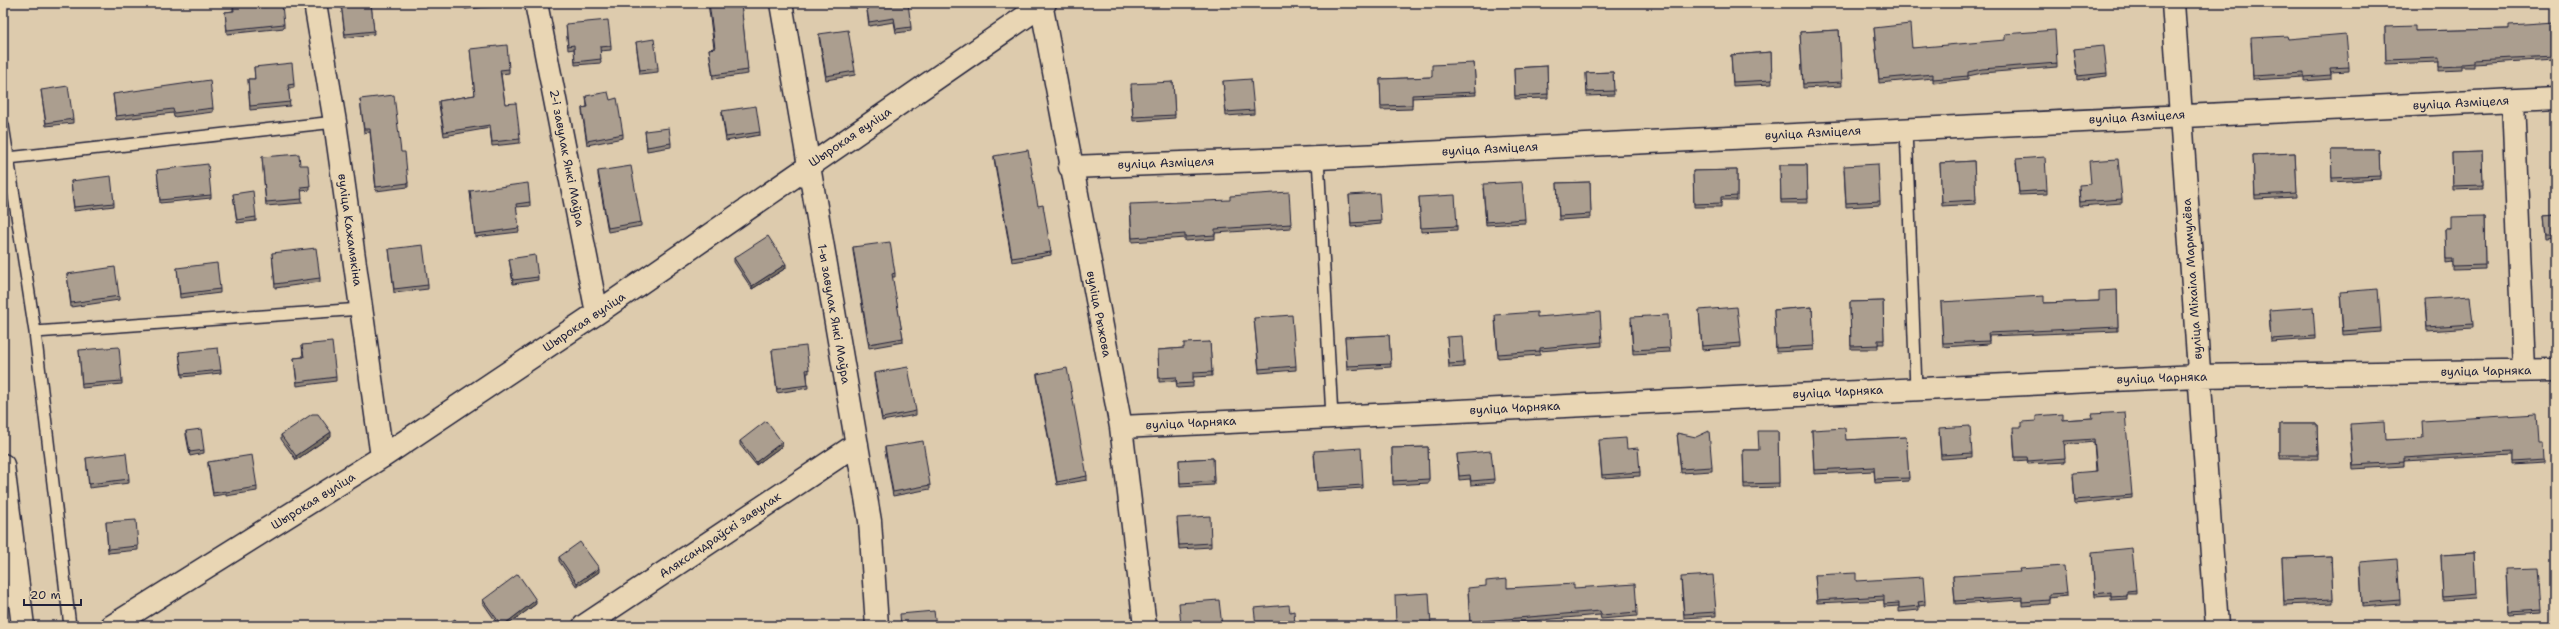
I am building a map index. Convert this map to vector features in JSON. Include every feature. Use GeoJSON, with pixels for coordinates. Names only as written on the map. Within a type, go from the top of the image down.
{"type":"FeatureCollection","features":[{"type":"Feature","properties":{"kind":"street","name":"вуліца Кажамякіна"},"geometry":{"type":"LineString","coordinates":[[314,3],[335,122],[382,457]]}},
{"type":"Feature","properties":{"kind":"street","name":"2-і завулак Янкі Маўра"},"geometry":{"type":"LineString","coordinates":[[536,3],[597,314]]}},
{"type":"Feature","properties":{"kind":"street","name":"1-ы завулак Янкі Маўра"},"geometry":{"type":"LineString","coordinates":[[781,3],[870,521],[878,626]]}},
{"type":"Feature","properties":{"kind":"street","name":"вуліца Міхаіла Мармулёва"},"geometry":{"type":"LineString","coordinates":[[2173,3],[2182,115],[2198,376],[2217,626]]}},
{"type":"Feature","properties":{"kind":"street","name":"Шырокая вуліца"},"geometry":{"type":"LineString","coordinates":[[112,626],[382,457],[597,314],[1042,4]]}},
{"type":"Feature","properties":{"kind":"street","name":"вуліца Рыжова"},"geometry":{"type":"LineString","coordinates":[[1042,4],[1070,167],[1121,427],[1145,626]]}},
{"type":"Feature","properties":{"kind":"street","name":"вуліца Азміцеля"},"geometry":{"type":"LineString","coordinates":[[1070,167],[1318,158],[2556,98]]}},
{"type":"Feature","properties":{"kind":"street"},"geometry":{"type":"LineString","coordinates":[[2513,101],[2524,370]]}},
{"type":"Feature","properties":{"kind":"street","name":"вуліца Чарняка"},"geometry":{"type":"LineString","coordinates":[[1121,427],[1916,388],[2198,376],[2556,370]]}},
{"type":"Feature","properties":{"kind":"street","name":"Аляксандраўскі завулак"},"geometry":{"type":"LineString","coordinates":[[584,626],[857,444]]}},
{"type":"Feature","properties":{"kind":"street"},"geometry":{"type":"LineString","coordinates":[[3,465],[23,626]]}},
{"type":"Feature","properties":{"kind":"lane"},"geometry":{"type":"LineString","coordinates":[[8,158],[335,122]]}},
{"type":"Feature","properties":{"kind":"lane"},"geometry":{"type":"LineString","coordinates":[[3,125],[35,332],[70,626]]}},
{"type":"Feature","properties":{"kind":"lane"},"geometry":{"type":"LineString","coordinates":[[1906,129],[1916,388]]}},
{"type":"Feature","properties":{"kind":"lane"},"geometry":{"type":"LineString","coordinates":[[1318,158],[1332,417]]}},
{"type":"Feature","properties":{"kind":"lane"},"geometry":{"type":"LineString","coordinates":[[35,332],[361,310]]}},
{"type":"Feature","properties":{"kind":"building"},"geometry":{"type":"Polygon","coordinates":[[[233,3],[262,3],[263,7],[282,5],[284,24],[227,30],[225,12],[234,11],[233,3]]]}},
{"type":"Feature","properties":{"kind":"building"},"geometry":{"type":"Polygon","coordinates":[[[341,3],[371,3],[374,31],[345,34],[341,3]]]}},
{"type":"Feature","properties":{"kind":"building"},"geometry":{"type":"Polygon","coordinates":[[[464,3],[491,3],[465,6],[464,3]]]}},
{"type":"Feature","properties":{"kind":"building"},"geometry":{"type":"Polygon","coordinates":[[[709,3],[741,3],[748,70],[713,75],[709,49],[715,48],[709,3]]]}},
{"type":"Feature","properties":{"kind":"building"},"geometry":{"type":"Polygon","coordinates":[[[866,3],[908,3],[911,27],[896,29],[894,18],[869,22],[866,3]]]}},
{"type":"Feature","properties":{"kind":"building"},"geometry":{"type":"Polygon","coordinates":[[[608,20],[611,46],[600,47],[601,59],[575,62],[574,45],[568,46],[566,24],[608,20]]]}},
{"type":"Feature","properties":{"kind":"building"},"geometry":{"type":"Polygon","coordinates":[[[2556,22],[2556,49],[2554,49],[2554,56],[2474,60],[2474,63],[2462,64],[2462,66],[2439,67],[2439,58],[2386,60],[2385,27],[2415,26],[2415,31],[2509,29],[2509,25],[2556,22]]]}},
{"type":"Feature","properties":{"kind":"building"},"geometry":{"type":"Polygon","coordinates":[[[1910,24],[1912,48],[2005,40],[2005,34],[2055,30],[2057,63],[1982,69],[1968,72],[1968,76],[1933,79],[1933,74],[1879,79],[1874,28],[1910,24]]]}},
{"type":"Feature","properties":{"kind":"building"},"geometry":{"type":"Polygon","coordinates":[[[848,30],[855,71],[826,76],[819,34],[848,30]]]}},
{"type":"Feature","properties":{"kind":"building"},"geometry":{"type":"Polygon","coordinates":[[[1839,30],[1842,82],[1803,84],[1800,32],[1839,30]]]}},
{"type":"Feature","properties":{"kind":"building"},"geometry":{"type":"Polygon","coordinates":[[[2346,34],[2349,67],[2330,68],[2331,75],[2304,77],[2304,73],[2253,76],[2251,38],[2287,36],[2288,39],[2346,34]]]}},
{"type":"Feature","properties":{"kind":"building"},"geometry":{"type":"Polygon","coordinates":[[[654,39],[658,68],[640,70],[636,42],[654,39]]]}},
{"type":"Feature","properties":{"kind":"building"},"geometry":{"type":"Polygon","coordinates":[[[507,45],[509,69],[500,70],[505,104],[516,103],[520,139],[492,142],[490,125],[444,132],[439,101],[475,95],[470,49],[507,45]]]}},
{"type":"Feature","properties":{"kind":"building"},"geometry":{"type":"Polygon","coordinates":[[[2104,46],[2107,73],[2077,76],[2073,49],[2104,46]]]}},
{"type":"Feature","properties":{"kind":"building"},"geometry":{"type":"Polygon","coordinates":[[[1771,52],[1772,80],[1733,82],[1731,55],[1771,52]]]}},
{"type":"Feature","properties":{"kind":"building"},"geometry":{"type":"Polygon","coordinates":[[[292,63],[294,84],[288,85],[290,102],[250,106],[248,79],[255,79],[254,67],[292,63]]]}},
{"type":"Feature","properties":{"kind":"building"},"geometry":{"type":"Polygon","coordinates":[[[1474,63],[1476,92],[1412,95],[1412,105],[1381,106],[1380,79],[1432,77],[1432,65],[1474,63]]]}},
{"type":"Feature","properties":{"kind":"building"},"geometry":{"type":"Polygon","coordinates":[[[1547,66],[1548,94],[1515,96],[1514,68],[1547,66]]]}},
{"type":"Feature","properties":{"kind":"building"},"geometry":{"type":"Polygon","coordinates":[[[1613,72],[1614,91],[1587,92],[1586,73],[1613,72]]]}},
{"type":"Feature","properties":{"kind":"building"},"geometry":{"type":"Polygon","coordinates":[[[1251,79],[1254,110],[1226,112],[1223,81],[1251,79]]]}},
{"type":"Feature","properties":{"kind":"building"},"geometry":{"type":"Polygon","coordinates":[[[210,80],[213,108],[174,113],[173,109],[116,116],[113,94],[210,80]]]}},
{"type":"Feature","properties":{"kind":"building"},"geometry":{"type":"Polygon","coordinates":[[[1173,82],[1175,115],[1133,117],[1131,84],[1173,82]]]}},
{"type":"Feature","properties":{"kind":"building"},"geometry":{"type":"Polygon","coordinates":[[[68,86],[73,119],[46,123],[41,90],[68,86]]]}},
{"type":"Feature","properties":{"kind":"building"},"geometry":{"type":"Polygon","coordinates":[[[608,92],[610,100],[617,98],[623,134],[587,141],[582,108],[588,107],[586,96],[608,92]]]}},
{"type":"Feature","properties":{"kind":"building"},"geometry":{"type":"Polygon","coordinates":[[[394,95],[401,152],[405,152],[408,183],[376,187],[370,129],[364,129],[360,99],[394,95]]]}},
{"type":"Feature","properties":{"kind":"building"},"geometry":{"type":"Polygon","coordinates":[[[756,106],[760,132],[726,137],[722,111],[756,106]]]}},
{"type":"Feature","properties":{"kind":"building"},"geometry":{"type":"Polygon","coordinates":[[[669,128],[671,143],[647,147],[645,131],[669,128]]]}},
{"type":"Feature","properties":{"kind":"building"},"geometry":{"type":"Polygon","coordinates":[[[1028,150],[1038,206],[1043,205],[1051,252],[1012,258],[994,156],[1028,150]]]}},
{"type":"Feature","properties":{"kind":"building"},"geometry":{"type":"Polygon","coordinates":[[[2331,150],[2379,150],[2380,176],[2332,178],[2331,150]]]}},
{"type":"Feature","properties":{"kind":"building"},"geometry":{"type":"Polygon","coordinates":[[[2482,152],[2483,185],[2453,186],[2452,153],[2482,152]]]}},
{"type":"Feature","properties":{"kind":"building"},"geometry":{"type":"Polygon","coordinates":[[[2295,153],[2297,193],[2255,195],[2253,155],[2295,153]]]}},
{"type":"Feature","properties":{"kind":"building"},"geometry":{"type":"Polygon","coordinates":[[[299,154],[300,165],[308,165],[310,186],[301,187],[302,199],[266,202],[262,157],[299,154]]]}},
{"type":"Feature","properties":{"kind":"building"},"geometry":{"type":"Polygon","coordinates":[[[2045,157],[2047,190],[2019,192],[2016,159],[2045,157]]]}},
{"type":"Feature","properties":{"kind":"building"},"geometry":{"type":"Polygon","coordinates":[[[2118,159],[2122,199],[2080,202],[2079,185],[2091,184],[2089,161],[2118,159]]]}},
{"type":"Feature","properties":{"kind":"building"},"geometry":{"type":"Polygon","coordinates":[[[1974,161],[1976,200],[1942,202],[1940,163],[1974,161]]]}},
{"type":"Feature","properties":{"kind":"building"},"geometry":{"type":"Polygon","coordinates":[[[208,164],[211,195],[160,200],[157,170],[208,164]]]}},
{"type":"Feature","properties":{"kind":"building"},"geometry":{"type":"Polygon","coordinates":[[[1878,164],[1880,201],[1846,203],[1844,166],[1878,164]]]}},
{"type":"Feature","properties":{"kind":"building"},"geometry":{"type":"Polygon","coordinates":[[[1780,165],[1807,165],[1808,199],[1781,200],[1780,165]]]}},
{"type":"Feature","properties":{"kind":"building"},"geometry":{"type":"Polygon","coordinates":[[[631,166],[641,222],[608,228],[598,171],[631,166]]]}},
{"type":"Feature","properties":{"kind":"building"},"geometry":{"type":"Polygon","coordinates":[[[2552,167],[2556,167],[2556,184],[2553,184],[2552,167]]]}},
{"type":"Feature","properties":{"kind":"building"},"geometry":{"type":"Polygon","coordinates":[[[1737,170],[1737,196],[1721,197],[1721,203],[1694,204],[1693,171],[1737,170]]]}},
{"type":"Feature","properties":{"kind":"building"},"geometry":{"type":"Polygon","coordinates":[[[111,176],[114,203],[74,207],[71,181],[111,176]]]}},
{"type":"Feature","properties":{"kind":"building"},"geometry":{"type":"Polygon","coordinates":[[[1522,182],[1525,219],[1486,222],[1483,184],[1522,182]]]}},
{"type":"Feature","properties":{"kind":"building"},"geometry":{"type":"Polygon","coordinates":[[[1590,182],[1591,214],[1559,216],[1557,183],[1590,182]]]}},
{"type":"Feature","properties":{"kind":"building"},"geometry":{"type":"Polygon","coordinates":[[[528,183],[530,202],[516,204],[519,228],[475,234],[470,191],[528,183]]]}},
{"type":"Feature","properties":{"kind":"building"},"geometry":{"type":"Polygon","coordinates":[[[253,191],[256,217],[237,220],[233,194],[253,191]]]}},
{"type":"Feature","properties":{"kind":"building"},"geometry":{"type":"Polygon","coordinates":[[[1289,192],[1291,224],[1215,229],[1215,235],[1185,237],[1185,234],[1132,238],[1130,204],[1230,200],[1230,196],[1289,192]]]}},
{"type":"Feature","properties":{"kind":"building"},"geometry":{"type":"Polygon","coordinates":[[[1379,193],[1381,221],[1351,223],[1349,195],[1379,193]]]}},
{"type":"Feature","properties":{"kind":"building"},"geometry":{"type":"Polygon","coordinates":[[[1455,195],[1457,226],[1421,228],[1419,197],[1455,195]]]}},
{"type":"Feature","properties":{"kind":"building"},"geometry":{"type":"Polygon","coordinates":[[[2556,214],[2556,234],[2546,234],[2544,215],[2556,214]]]}},
{"type":"Feature","properties":{"kind":"building"},"geometry":{"type":"Polygon","coordinates":[[[2484,216],[2485,265],[2453,266],[2453,259],[2446,259],[2445,229],[2451,229],[2451,217],[2484,216]]]}},
{"type":"Feature","properties":{"kind":"building"},"geometry":{"type":"Polygon","coordinates":[[[768,236],[786,264],[752,286],[734,258],[768,236]]]}},
{"type":"Feature","properties":{"kind":"building"},"geometry":{"type":"Polygon","coordinates":[[[890,242],[895,273],[892,274],[903,338],[869,344],[853,247],[890,242]]]}},
{"type":"Feature","properties":{"kind":"building"},"geometry":{"type":"Polygon","coordinates":[[[423,245],[428,285],[394,289],[389,249],[423,245]]]}},
{"type":"Feature","properties":{"kind":"building"},"geometry":{"type":"Polygon","coordinates":[[[316,248],[320,278],[275,284],[272,253],[316,248]]]}},
{"type":"Feature","properties":{"kind":"building"},"geometry":{"type":"Polygon","coordinates":[[[535,255],[538,277],[513,280],[509,259],[535,255]]]}},
{"type":"Feature","properties":{"kind":"building"},"geometry":{"type":"Polygon","coordinates":[[[217,263],[220,289],[180,294],[177,268],[217,263]]]}},
{"type":"Feature","properties":{"kind":"building"},"geometry":{"type":"Polygon","coordinates":[[[115,267],[119,296],[71,303],[67,274],[115,267]]]}},
{"type":"Feature","properties":{"kind":"building"},"geometry":{"type":"Polygon","coordinates":[[[2378,289],[2381,328],[2343,331],[2340,292],[2378,289]]]}},
{"type":"Feature","properties":{"kind":"building"},"geometry":{"type":"Polygon","coordinates":[[[2117,290],[2118,327],[1988,333],[1989,341],[1943,343],[1941,302],[2044,296],[2044,303],[2099,301],[2099,291],[2117,290]]]}},
{"type":"Feature","properties":{"kind":"building"},"geometry":{"type":"Polygon","coordinates":[[[2470,296],[2473,324],[2427,327],[2425,299],[2470,296]]]}},
{"type":"Feature","properties":{"kind":"building"},"geometry":{"type":"Polygon","coordinates":[[[1883,301],[1884,340],[1878,340],[1878,345],[1851,346],[1850,302],[1883,301]]]}},
{"type":"Feature","properties":{"kind":"building"},"geometry":{"type":"Polygon","coordinates":[[[1737,307],[1741,343],[1702,346],[1699,310],[1737,307]]]}},
{"type":"Feature","properties":{"kind":"building"},"geometry":{"type":"Polygon","coordinates":[[[1812,307],[1814,346],[1776,348],[1774,310],[1812,307]]]}},
{"type":"Feature","properties":{"kind":"building"},"geometry":{"type":"Polygon","coordinates":[[[2313,307],[2315,336],[2271,339],[2269,310],[2313,307]]]}},
{"type":"Feature","properties":{"kind":"building"},"geometry":{"type":"Polygon","coordinates":[[[1537,312],[1537,317],[1600,312],[1602,342],[1540,348],[1540,351],[1498,354],[1495,315],[1537,312]]]}},
{"type":"Feature","properties":{"kind":"building"},"geometry":{"type":"Polygon","coordinates":[[[1292,315],[1296,366],[1259,369],[1254,318],[1292,315]]]}},
{"type":"Feature","properties":{"kind":"building"},"geometry":{"type":"Polygon","coordinates":[[[1668,315],[1670,348],[1633,350],[1631,317],[1668,315]]]}},
{"type":"Feature","properties":{"kind":"building"},"geometry":{"type":"Polygon","coordinates":[[[1389,335],[1391,364],[1347,366],[1345,337],[1389,335]]]}},
{"type":"Feature","properties":{"kind":"building"},"geometry":{"type":"Polygon","coordinates":[[[1462,336],[1464,363],[1449,364],[1447,337],[1462,336]]]}},
{"type":"Feature","properties":{"kind":"building"},"geometry":{"type":"Polygon","coordinates":[[[332,342],[336,377],[297,382],[294,358],[304,357],[302,345],[332,342]]]}},
{"type":"Feature","properties":{"kind":"building"},"geometry":{"type":"Polygon","coordinates":[[[1210,342],[1212,372],[1193,373],[1193,383],[1177,384],[1176,377],[1159,378],[1158,350],[1184,348],[1184,343],[1210,342]]]}},
{"type":"Feature","properties":{"kind":"building"},"geometry":{"type":"Polygon","coordinates":[[[806,346],[809,369],[806,370],[808,385],[777,389],[772,350],[806,346]]]}},
{"type":"Feature","properties":{"kind":"building"},"geometry":{"type":"Polygon","coordinates":[[[119,347],[122,381],[82,384],[79,350],[119,347]]]}},
{"type":"Feature","properties":{"kind":"building"},"geometry":{"type":"Polygon","coordinates":[[[218,348],[221,370],[182,374],[179,352],[218,348]]]}},
{"type":"Feature","properties":{"kind":"building"},"geometry":{"type":"Polygon","coordinates":[[[908,367],[916,411],[882,418],[874,373],[908,367]]]}},
{"type":"Feature","properties":{"kind":"building"},"geometry":{"type":"Polygon","coordinates":[[[1067,368],[1087,476],[1057,482],[1037,374],[1067,368]]]}},
{"type":"Feature","properties":{"kind":"building"},"geometry":{"type":"Polygon","coordinates":[[[2125,412],[2132,495],[2075,500],[2073,473],[2097,471],[2094,439],[2064,441],[2065,458],[2028,461],[2027,457],[2015,457],[2013,427],[2022,427],[2022,422],[2036,421],[2036,416],[2063,414],[2063,420],[2093,418],[2092,414],[2125,412]]]}},
{"type":"Feature","properties":{"kind":"building"},"geometry":{"type":"Polygon","coordinates":[[[312,414],[318,414],[331,432],[296,456],[281,435],[312,414]]]}},
{"type":"Feature","properties":{"kind":"building"},"geometry":{"type":"Polygon","coordinates":[[[2537,414],[2539,443],[2543,443],[2544,460],[2512,462],[2512,451],[2404,458],[2404,462],[2353,465],[2350,424],[2384,422],[2385,440],[2423,438],[2422,421],[2537,414]]]}},
{"type":"Feature","properties":{"kind":"building"},"geometry":{"type":"Polygon","coordinates":[[[766,421],[782,442],[756,462],[740,441],[766,421]]]}},
{"type":"Feature","properties":{"kind":"building"},"geometry":{"type":"Polygon","coordinates":[[[2280,424],[2317,424],[2318,455],[2280,455],[2280,424]]]}},
{"type":"Feature","properties":{"kind":"building"},"geometry":{"type":"Polygon","coordinates":[[[1970,426],[1972,453],[1941,455],[1939,428],[1970,426]]]}},
{"type":"Feature","properties":{"kind":"building"},"geometry":{"type":"Polygon","coordinates":[[[1845,428],[1846,440],[1906,437],[1909,478],[1875,479],[1874,467],[1814,470],[1812,430],[1845,428]]]}},
{"type":"Feature","properties":{"kind":"building"},"geometry":{"type":"Polygon","coordinates":[[[201,429],[204,450],[190,452],[186,431],[201,429]]]}},
{"type":"Feature","properties":{"kind":"building"},"geometry":{"type":"Polygon","coordinates":[[[1709,431],[1712,467],[1681,469],[1677,433],[1696,437],[1709,431]]]}},
{"type":"Feature","properties":{"kind":"building"},"geometry":{"type":"Polygon","coordinates":[[[1758,431],[1778,431],[1779,483],[1744,484],[1743,450],[1759,450],[1758,431]]]}},
{"type":"Feature","properties":{"kind":"building"},"geometry":{"type":"Polygon","coordinates":[[[1626,438],[1627,449],[1638,448],[1640,472],[1602,475],[1599,440],[1626,438]]]}},
{"type":"Feature","properties":{"kind":"building"},"geometry":{"type":"Polygon","coordinates":[[[923,441],[930,485],[893,492],[885,447],[923,441]]]}},
{"type":"Feature","properties":{"kind":"building"},"geometry":{"type":"Polygon","coordinates":[[[1428,447],[1429,479],[1393,481],[1392,448],[1428,447]]]}},
{"type":"Feature","properties":{"kind":"building"},"geometry":{"type":"Polygon","coordinates":[[[1361,448],[1363,485],[1317,488],[1314,451],[1361,448]]]}},
{"type":"Feature","properties":{"kind":"building"},"geometry":{"type":"Polygon","coordinates":[[[1491,451],[1494,479],[1471,481],[1470,475],[1459,476],[1457,454],[1491,451]]]}},
{"type":"Feature","properties":{"kind":"building"},"geometry":{"type":"Polygon","coordinates":[[[126,453],[129,479],[89,484],[86,458],[126,453]]]}},
{"type":"Feature","properties":{"kind":"building"},"geometry":{"type":"Polygon","coordinates":[[[252,455],[257,487],[213,493],[208,462],[252,455]]]}},
{"type":"Feature","properties":{"kind":"building"},"geometry":{"type":"Polygon","coordinates":[[[1213,458],[1214,481],[1180,483],[1179,460],[1213,458]]]}},
{"type":"Feature","properties":{"kind":"building"},"geometry":{"type":"Polygon","coordinates":[[[1210,516],[1211,543],[1179,545],[1177,518],[1210,516]]]}},
{"type":"Feature","properties":{"kind":"building"},"geometry":{"type":"Polygon","coordinates":[[[136,520],[138,546],[108,549],[106,522],[136,520]]]}},
{"type":"Feature","properties":{"kind":"building"},"geometry":{"type":"Polygon","coordinates":[[[580,542],[599,568],[577,583],[559,557],[580,542]]]}},
{"type":"Feature","properties":{"kind":"building"},"geometry":{"type":"Polygon","coordinates":[[[2132,548],[2136,590],[2127,591],[2127,596],[2111,597],[2111,592],[2095,594],[2092,552],[2132,548]]]}},
{"type":"Feature","properties":{"kind":"building"},"geometry":{"type":"Polygon","coordinates":[[[2474,553],[2476,594],[2443,597],[2441,555],[2474,553]]]}},
{"type":"Feature","properties":{"kind":"building"},"geometry":{"type":"Polygon","coordinates":[[[2331,556],[2333,599],[2284,601],[2282,558],[2331,556]]]}},
{"type":"Feature","properties":{"kind":"building"},"geometry":{"type":"Polygon","coordinates":[[[2397,559],[2400,600],[2362,603],[2360,562],[2397,559]]]}},
{"type":"Feature","properties":{"kind":"building"},"geometry":{"type":"Polygon","coordinates":[[[2064,566],[2067,593],[2049,594],[2049,600],[2022,602],[2022,597],[1955,601],[1953,576],[2020,572],[2019,569],[2064,566]]]}},
{"type":"Feature","properties":{"kind":"building"},"geometry":{"type":"Polygon","coordinates":[[[2539,568],[2542,609],[2508,611],[2506,569],[2539,568]]]}},
{"type":"Feature","properties":{"kind":"building"},"geometry":{"type":"Polygon","coordinates":[[[1856,573],[1856,581],[1923,577],[1925,601],[1918,602],[1919,606],[1899,608],[1899,603],[1884,604],[1884,596],[1817,600],[1815,575],[1856,573]]]}},
{"type":"Feature","properties":{"kind":"building"},"geometry":{"type":"Polygon","coordinates":[[[518,574],[536,600],[502,626],[483,600],[518,574]]]}},
{"type":"Feature","properties":{"kind":"building"},"geometry":{"type":"Polygon","coordinates":[[[1713,575],[1716,612],[1684,614],[1681,577],[1713,575]]]}},
{"type":"Feature","properties":{"kind":"building"},"geometry":{"type":"Polygon","coordinates":[[[1507,579],[1507,588],[1574,584],[1574,588],[1635,584],[1637,612],[1601,615],[1600,611],[1470,622],[1468,588],[1486,586],[1486,581],[1507,579]]]}},
{"type":"Feature","properties":{"kind":"building"},"geometry":{"type":"Polygon","coordinates":[[[1429,593],[1431,626],[1396,626],[1395,595],[1429,593]]]}},
{"type":"Feature","properties":{"kind":"building"},"geometry":{"type":"Polygon","coordinates":[[[1219,600],[1222,626],[1181,626],[1179,603],[1219,600]]]}},
{"type":"Feature","properties":{"kind":"building"},"geometry":{"type":"Polygon","coordinates":[[[1289,605],[1290,612],[1294,611],[1295,626],[1256,626],[1254,608],[1289,605]]]}},
{"type":"Feature","properties":{"kind":"building"},"geometry":{"type":"Polygon","coordinates":[[[934,611],[936,626],[901,626],[900,614],[934,611]]]}},
{"type":"Feature","properties":{"kind":"building"},"geometry":{"type":"Polygon","coordinates":[[[455,619],[460,626],[444,626],[455,619]]]}}]}
